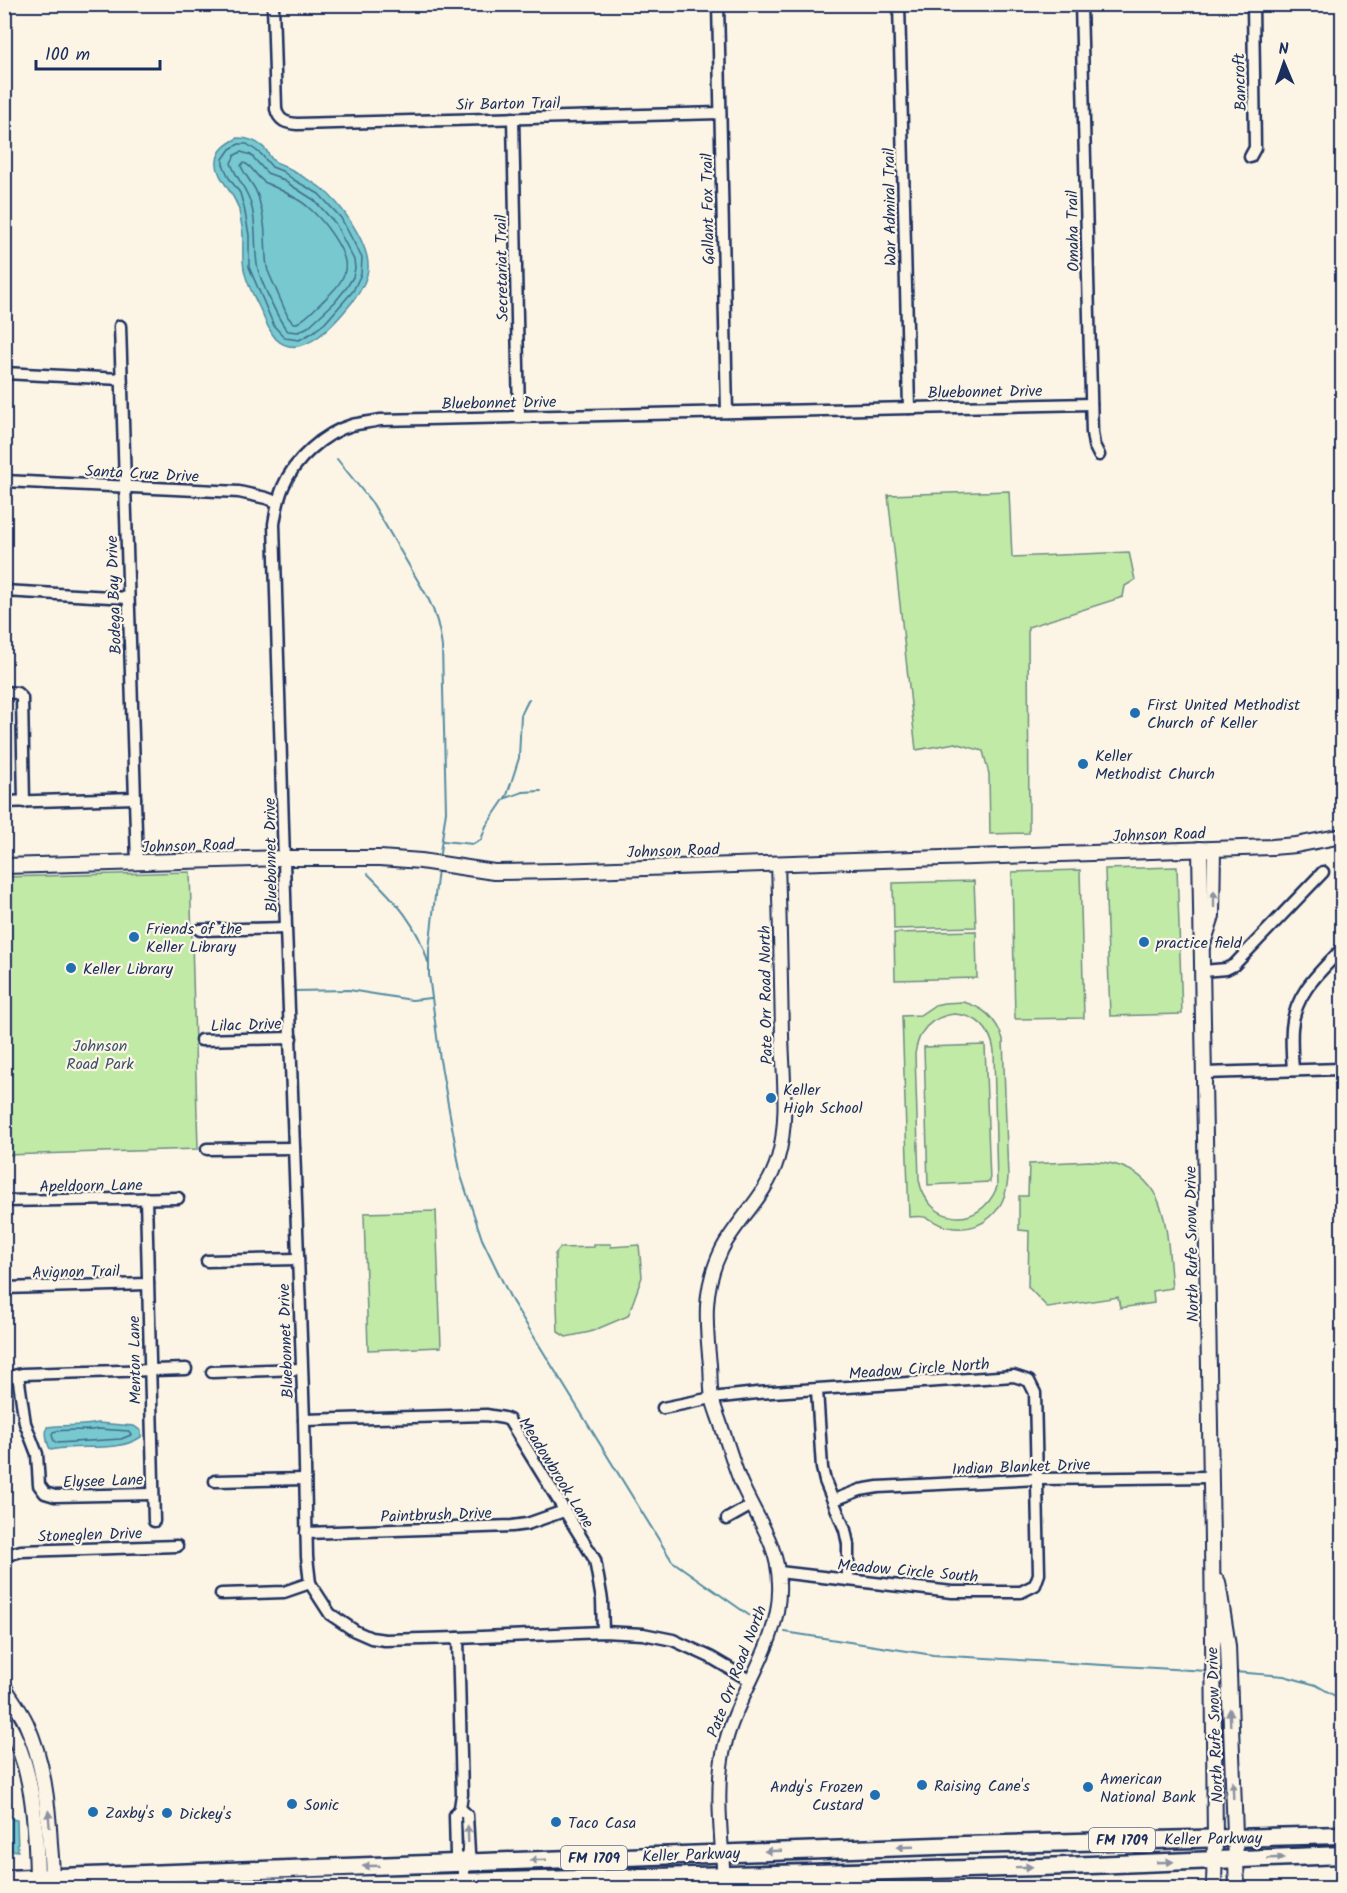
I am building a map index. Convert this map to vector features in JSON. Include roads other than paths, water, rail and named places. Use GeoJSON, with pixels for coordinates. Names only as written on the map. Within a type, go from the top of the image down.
{"type":"FeatureCollection","features":[{"type":"Feature","properties":{"kind":"main road","name":"Johnson Road"},"geometry":{"type":"LineString","coordinates":[[4,866],[285,858],[380,858],[421,861],[494,872],[1207,849],[1296,845],[1342,836]]}},
{"type":"Feature","properties":{"kind":"main road","name":"North Rufe Snow Drive"},"geometry":{"type":"LineString","coordinates":[[1207,849],[1203,971],[1212,1541],[1214,1888]]}},
{"type":"Feature","properties":{"kind":"main road","name":"North Rufe Snow Drive"},"geometry":{"type":"LineString","coordinates":[[1212,1541],[1228,1646],[1237,1888]]}},
{"type":"Feature","properties":{"kind":"main road"},"geometry":{"type":"LineString","coordinates":[[4,1687],[26,1722],[42,1775],[49,1813],[45,1883]]}},
{"type":"Feature","properties":{"kind":"main road"},"geometry":{"type":"LineString","coordinates":[[4,1717],[22,1756],[32,1795],[45,1883]]}},
{"type":"Feature","properties":{"kind":"main road"},"geometry":{"type":"LineString","coordinates":[[1214,1743],[1231,1743]]}},
{"type":"Feature","properties":{"kind":"main road","name":"Keller Parkway"},"geometry":{"type":"LineString","coordinates":[[4,1879],[45,1883],[464,1862],[1342,1835]]}},
{"type":"Feature","properties":{"kind":"main road"},"geometry":{"type":"LineString","coordinates":[[964,1845],[966,1868]]}},
{"type":"Feature","properties":{"kind":"main road","name":"Keller Parkway"},"geometry":{"type":"LineString","coordinates":[[227,1888],[464,1882],[724,1882],[966,1868],[1342,1855]]}},
{"type":"Feature","properties":{"kind":"street","name":"Sir Barton Trail"},"geometry":{"type":"LineString","coordinates":[[273,4],[276,109],[278,116],[286,123],[720,114]]}},
{"type":"Feature","properties":{"kind":"street","name":"Gallant Fox Trail"},"geometry":{"type":"LineString","coordinates":[[718,4],[727,412]]}},
{"type":"Feature","properties":{"kind":"street","name":"War Admiral Trail"},"geometry":{"type":"LineString","coordinates":[[899,4],[909,408]]}},
{"type":"Feature","properties":{"kind":"street","name":"Omaha Trail"},"geometry":{"type":"LineString","coordinates":[[1081,4],[1091,404],[1093,438],[1099,455]]}},
{"type":"Feature","properties":{"kind":"street","name":"Bancroft"},"geometry":{"type":"LineString","coordinates":[[1250,157],[1255,148],[1253,4]]}},
{"type":"Feature","properties":{"kind":"street","name":"Secretariat Trail"},"geometry":{"type":"LineString","coordinates":[[513,118],[519,417]]}},
{"type":"Feature","properties":{"kind":"street","name":"Bodega Bay Drive"},"geometry":{"type":"LineString","coordinates":[[120,326],[137,863]]}},
{"type":"Feature","properties":{"kind":"street"},"geometry":{"type":"LineString","coordinates":[[4,373],[121,379]]}},
{"type":"Feature","properties":{"kind":"street","name":"Bluebonnet Drive"},"geometry":{"type":"LineString","coordinates":[[751,1681],[710,1657],[673,1640],[643,1634],[603,1632],[385,1640],[371,1638],[355,1631],[330,1614],[310,1583],[306,1533],[286,928],[274,524],[277,502],[284,484],[297,465],[320,441],[350,426],[380,420],[1091,404]]}},
{"type":"Feature","properties":{"kind":"street","name":"Santa Cruz Drive"},"geometry":{"type":"LineString","coordinates":[[4,481],[239,492],[277,502]]}},
{"type":"Feature","properties":{"kind":"street"},"geometry":{"type":"LineString","coordinates":[[4,591],[128,598]]}},
{"type":"Feature","properties":{"kind":"street"},"geometry":{"type":"LineString","coordinates":[[4,692],[17,693],[22,698],[24,801]]}},
{"type":"Feature","properties":{"kind":"street"},"geometry":{"type":"LineString","coordinates":[[4,802],[135,798]]}},
{"type":"Feature","properties":{"kind":"street","name":"Pate Orr Road North"},"geometry":{"type":"LineString","coordinates":[[724,1882],[720,1784],[724,1749],[737,1709],[775,1621],[779,1604],[779,1572],[771,1542],[739,1478],[712,1398],[707,1306],[714,1267],[723,1248],[762,1195],[777,1160],[782,1133],[778,863]]}},
{"type":"Feature","properties":{"kind":"street"},"geometry":{"type":"LineString","coordinates":[[1203,971],[1226,969],[1234,965],[1323,872]]}},
{"type":"Feature","properties":{"kind":"street"},"geometry":{"type":"LineString","coordinates":[[200,930],[286,928]]}},
{"type":"Feature","properties":{"kind":"street"},"geometry":{"type":"LineString","coordinates":[[1293,1070],[1292,1028],[1299,1000],[1308,986],[1342,949]]}},
{"type":"Feature","properties":{"kind":"street","name":"Lilac Drive"},"geometry":{"type":"LineString","coordinates":[[201,1040],[291,1038]]}},
{"type":"Feature","properties":{"kind":"street"},"geometry":{"type":"LineString","coordinates":[[1204,1073],[1342,1069]]}},
{"type":"Feature","properties":{"kind":"street"},"geometry":{"type":"LineString","coordinates":[[207,1149],[294,1148]]}},
{"type":"Feature","properties":{"kind":"street","name":"Menton Lane"},"geometry":{"type":"LineString","coordinates":[[146,1198],[154,1521]]}},
{"type":"Feature","properties":{"kind":"street","name":"Apeldoorn Lane"},"geometry":{"type":"LineString","coordinates":[[4,1201],[178,1198]]}},
{"type":"Feature","properties":{"kind":"street"},"geometry":{"type":"LineString","coordinates":[[207,1261],[297,1259]]}},
{"type":"Feature","properties":{"kind":"street","name":"Avignon Trail"},"geometry":{"type":"LineString","coordinates":[[4,1288],[148,1284]]}},
{"type":"Feature","properties":{"kind":"street"},"geometry":{"type":"LineString","coordinates":[[4,1378],[18,1375],[186,1369]]}},
{"type":"Feature","properties":{"kind":"street"},"geometry":{"type":"LineString","coordinates":[[212,1372],[301,1369]]}},
{"type":"Feature","properties":{"kind":"street","name":"Elysee Lane"},"geometry":{"type":"LineString","coordinates":[[18,1375],[25,1423],[37,1454],[39,1485],[45,1493],[55,1496],[152,1494]]}},
{"type":"Feature","properties":{"kind":"street","name":"Meadow Circle North"},"geometry":{"type":"LineString","coordinates":[[663,1408],[712,1398],[757,1393],[1014,1376],[1029,1381],[1035,1393],[1038,1479]]}},
{"type":"Feature","properties":{"kind":"street"},"geometry":{"type":"LineString","coordinates":[[817,1390],[822,1468],[845,1530],[848,1544],[848,1580]]}},
{"type":"Feature","properties":{"kind":"street","name":"Meadowbrook Lane"},"geometry":{"type":"LineString","coordinates":[[304,1420],[486,1414],[509,1420],[595,1560],[602,1600],[603,1632]]}},
{"type":"Feature","properties":{"kind":"street","name":"Indian Blanket Drive"},"geometry":{"type":"LineString","coordinates":[[834,1500],[860,1490],[878,1487],[1038,1479],[1211,1477]]}},
{"type":"Feature","properties":{"kind":"street"},"geometry":{"type":"LineString","coordinates":[[215,1481],[305,1479]]}},
{"type":"Feature","properties":{"kind":"street","name":"Meadow Circle South"},"geometry":{"type":"LineString","coordinates":[[779,1572],[952,1592],[1008,1593],[1028,1590],[1035,1585],[1039,1574],[1038,1479]]}},
{"type":"Feature","properties":{"kind":"street"},"geometry":{"type":"LineString","coordinates":[[727,1519],[752,1505]]}},
{"type":"Feature","properties":{"kind":"street","name":"Paintbrush Drive"},"geometry":{"type":"LineString","coordinates":[[306,1533],[512,1526],[535,1522],[564,1511]]}},
{"type":"Feature","properties":{"kind":"street","name":"Stoneglen Drive"},"geometry":{"type":"LineString","coordinates":[[4,1556],[21,1551],[177,1546]]}},
{"type":"Feature","properties":{"kind":"street"},"geometry":{"type":"LineString","coordinates":[[221,1594],[284,1592],[310,1583]]}},
{"type":"Feature","properties":{"kind":"street"},"geometry":{"type":"LineString","coordinates":[[458,1638],[462,1794],[460,1808],[455,1815],[456,1855],[464,1862],[464,1882]]}},
{"type":"Feature","properties":{"kind":"water"},"geometry":{"type":"Polygon","coordinates":[[[238,138],[257,142],[274,161],[329,194],[345,213],[364,248],[368,269],[361,290],[329,328],[308,343],[297,346],[286,345],[276,339],[267,326],[247,280],[243,265],[243,234],[239,210],[217,167],[221,150],[238,138]]]}},
{"type":"Feature","properties":{"kind":"water"},"geometry":{"type":"Polygon","coordinates":[[[98,1423],[134,1426],[141,1431],[141,1437],[109,1447],[74,1447],[51,1450],[47,1442],[47,1427],[98,1423]]]}},
{"type":"Feature","properties":{"kind":"water"},"geometry":{"type":"Polygon","coordinates":[[[5,1811],[12,1819],[17,1820],[18,1851],[11,1850],[5,1854],[5,1811]]]}},
{"type":"Feature","properties":{"kind":"waterway"},"geometry":{"type":"LineString","coordinates":[[337,459],[373,504],[428,598],[439,628],[442,647],[446,811],[439,860]]}},
{"type":"Feature","properties":{"kind":"waterway"},"geometry":{"type":"LineString","coordinates":[[443,841],[473,844],[481,840],[486,826],[507,795],[519,758],[521,715],[529,699]]}},
{"type":"Feature","properties":{"kind":"waterway"},"geometry":{"type":"LineString","coordinates":[[506,798],[523,792],[541,791]]}},
{"type":"Feature","properties":{"kind":"waterway"},"geometry":{"type":"LineString","coordinates":[[438,869],[429,950],[429,975],[440,1060],[461,1176],[482,1239],[512,1301],[672,1561],[760,1623]]}},
{"type":"Feature","properties":{"kind":"waterway"},"geometry":{"type":"LineString","coordinates":[[368,874],[412,925],[428,962]]}},
{"type":"Feature","properties":{"kind":"waterway"},"geometry":{"type":"LineString","coordinates":[[294,991],[349,990],[412,1000],[431,998]]}},
{"type":"Feature","properties":{"kind":"waterway"},"geometry":{"type":"LineString","coordinates":[[785,1632],[933,1655],[1207,1671]]}},
{"type":"Feature","properties":{"kind":"waterway"},"geometry":{"type":"LineString","coordinates":[[1234,1672],[1284,1676],[1316,1685],[1342,1700]]}},
{"type":"Feature","properties":{"kind":"place","name":"First United Methodist Church of Keller"},"geometry":{"type":"Point","coordinates":[1135,713]}},
{"type":"Feature","properties":{"kind":"place","name":"Keller Methodist Church"},"geometry":{"type":"Point","coordinates":[1083,764]}},
{"type":"Feature","properties":{"kind":"place","name":"Friends of the Keller Library"},"geometry":{"type":"Point","coordinates":[134,937]}},
{"type":"Feature","properties":{"kind":"place","name":"practice field"},"geometry":{"type":"Point","coordinates":[1144,942]}},
{"type":"Feature","properties":{"kind":"place","name":"Keller Library"},"geometry":{"type":"Point","coordinates":[71,968]}},
{"type":"Feature","properties":{"kind":"place","name":"Keller High School"},"geometry":{"type":"Point","coordinates":[771,1098]}},
{"type":"Feature","properties":{"kind":"place","name":"Raising Cane's"},"geometry":{"type":"Point","coordinates":[922,1785]}},
{"type":"Feature","properties":{"kind":"place","name":"American National Bank"},"geometry":{"type":"Point","coordinates":[1088,1787]}},
{"type":"Feature","properties":{"kind":"place","name":"Andy's Frozen Custard"},"geometry":{"type":"Point","coordinates":[875,1795]}},
{"type":"Feature","properties":{"kind":"place","name":"Sonic"},"geometry":{"type":"Point","coordinates":[292,1804]}},
{"type":"Feature","properties":{"kind":"place","name":"Zaxby's"},"geometry":{"type":"Point","coordinates":[93,1812]}},
{"type":"Feature","properties":{"kind":"place","name":"Dickey's"},"geometry":{"type":"Point","coordinates":[167,1813]}},
{"type":"Feature","properties":{"kind":"place","name":"Taco Casa"},"geometry":{"type":"Point","coordinates":[556,1822]}},
{"type":"Feature","properties":{"kind":"park label","name":"Johnson Road Park"},"geometry":{"type":"Point","coordinates":[100,1054]}}]}
